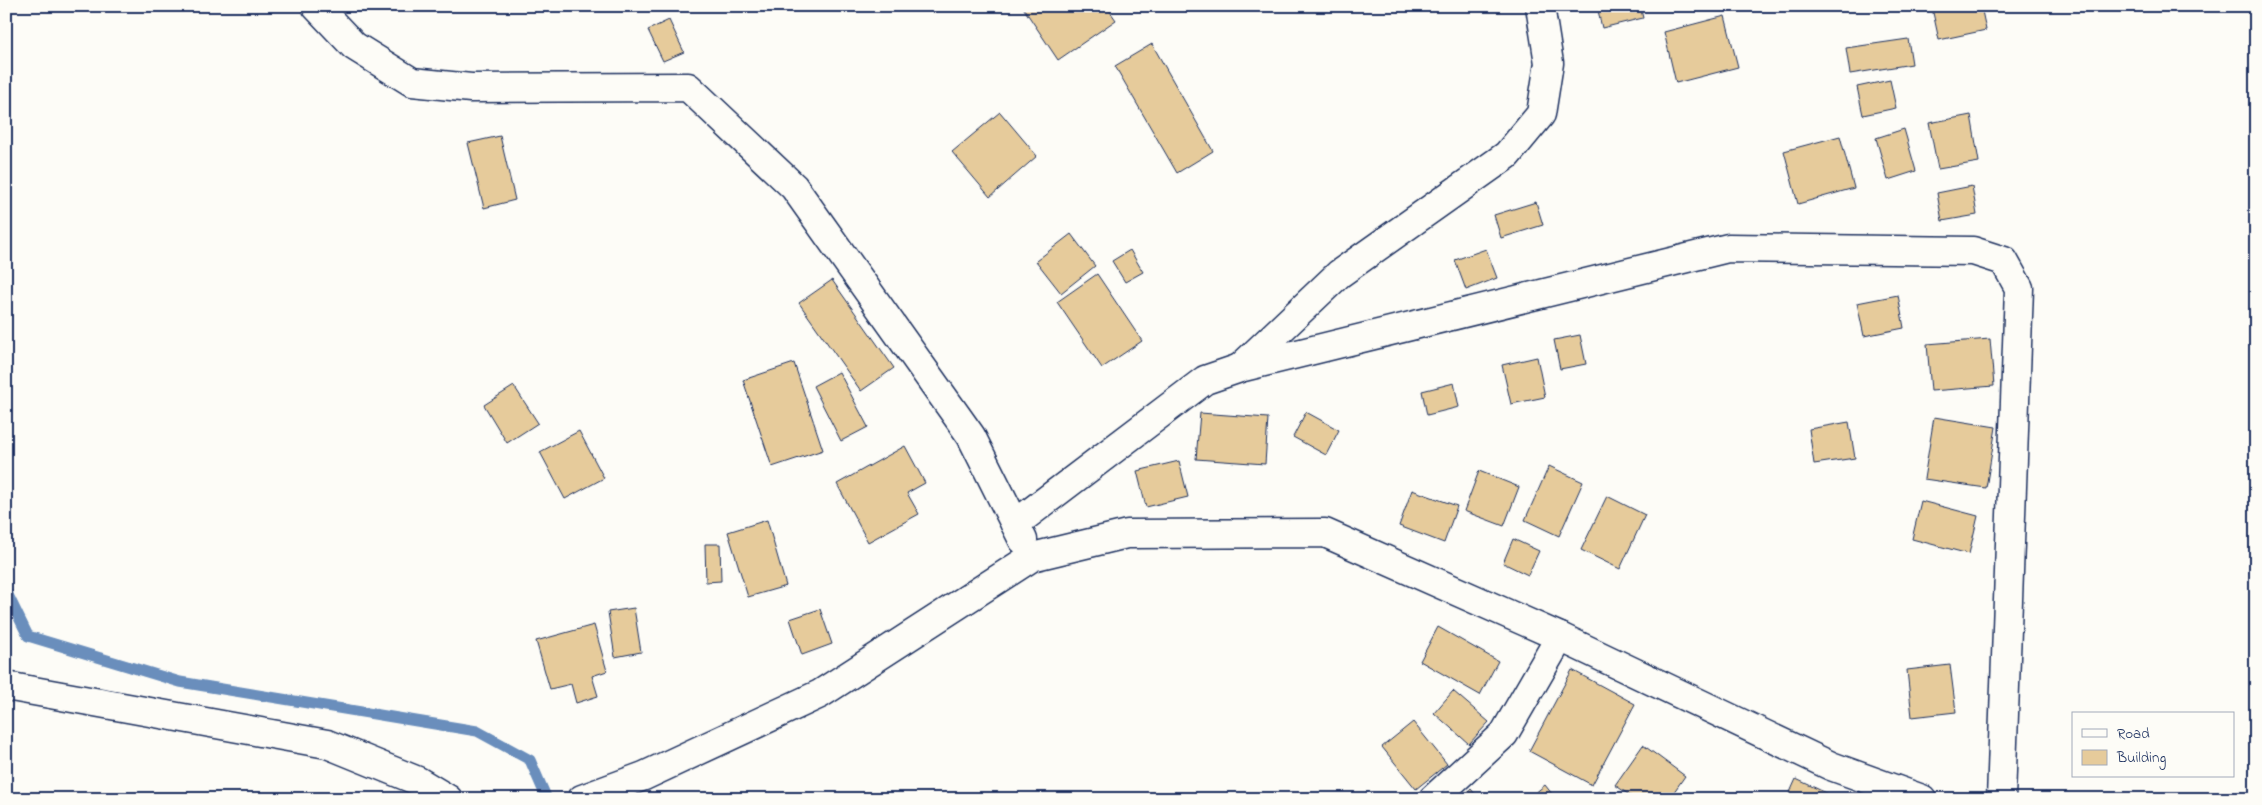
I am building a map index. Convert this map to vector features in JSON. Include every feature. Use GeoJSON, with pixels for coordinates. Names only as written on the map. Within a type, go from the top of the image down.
{"type":"FeatureCollection","features":[{"type":"Feature","properties":{"kind":"street"},"geometry":{"type":"LineString","coordinates":[[316,6],[354,46],[412,82],[471,88],[688,88],[794,187],[971,436],[1032,557]]}},
{"type":"Feature","properties":{"kind":"street"},"geometry":{"type":"LineString","coordinates":[[1240,368],[1339,274],[1507,154],[1541,114],[1550,63],[1540,6]]}},
{"type":"Feature","properties":{"kind":"street"},"geometry":{"type":"LineString","coordinates":[[1015,524],[1205,380],[1240,368],[1728,248],[1973,251],[2004,261],[2019,288],[2001,799]]}},
{"type":"Feature","properties":{"kind":"street"},"geometry":{"type":"LineString","coordinates":[[586,797],[644,776],[820,694],[1032,557],[1127,534],[1325,533],[1560,637],[1831,766],[1922,799]]}},
{"type":"Feature","properties":{"kind":"street"},"geometry":{"type":"LineString","coordinates":[[1434,799],[1504,734],[1560,637]]}},
{"type":"Feature","properties":{"kind":"street"},"geometry":{"type":"LineString","coordinates":[[6,686],[327,744],[418,781],[448,799]]}},
{"type":"Feature","properties":{"kind":"building"},"geometry":{"type":"Polygon","coordinates":[[[1022,6],[1106,6],[1116,20],[1058,60],[1022,6]]]}},
{"type":"Feature","properties":{"kind":"building"},"geometry":{"type":"Polygon","coordinates":[[[1597,6],[1640,6],[1643,18],[1602,28],[1597,6]]]}},
{"type":"Feature","properties":{"kind":"building"},"geometry":{"type":"Polygon","coordinates":[[[1939,6],[1981,6],[1986,30],[1939,40],[1932,8],[1939,6]]]}},
{"type":"Feature","properties":{"kind":"building"},"geometry":{"type":"Polygon","coordinates":[[[1725,16],[1738,67],[1676,83],[1664,32],[1725,16]]]}},
{"type":"Feature","properties":{"kind":"building"},"geometry":{"type":"Polygon","coordinates":[[[669,20],[684,52],[663,61],[648,30],[669,20]]]}},
{"type":"Feature","properties":{"kind":"building"},"geometry":{"type":"Polygon","coordinates":[[[1908,39],[1912,64],[1850,74],[1846,48],[1908,39]]]}},
{"type":"Feature","properties":{"kind":"building"},"geometry":{"type":"Polygon","coordinates":[[[1152,44],[1213,151],[1177,173],[1115,66],[1152,44]]]}},
{"type":"Feature","properties":{"kind":"building"},"geometry":{"type":"Polygon","coordinates":[[[1890,80],[1896,108],[1863,115],[1857,87],[1890,80]]]}},
{"type":"Feature","properties":{"kind":"building"},"geometry":{"type":"Polygon","coordinates":[[[1000,112],[1037,156],[990,197],[952,152],[1000,112]]]}},
{"type":"Feature","properties":{"kind":"building"},"geometry":{"type":"Polygon","coordinates":[[[1971,115],[1979,162],[1938,169],[1929,123],[1971,115]]]}},
{"type":"Feature","properties":{"kind":"building"},"geometry":{"type":"Polygon","coordinates":[[[1904,129],[1916,171],[1888,180],[1876,138],[1904,129]]]}},
{"type":"Feature","properties":{"kind":"building"},"geometry":{"type":"Polygon","coordinates":[[[500,136],[515,200],[484,208],[468,143],[500,136]]]}},
{"type":"Feature","properties":{"kind":"building"},"geometry":{"type":"Polygon","coordinates":[[[1840,136],[1854,188],[1798,204],[1784,151],[1840,136]]]}},
{"type":"Feature","properties":{"kind":"building"},"geometry":{"type":"Polygon","coordinates":[[[1972,186],[1977,215],[1942,221],[1937,193],[1972,186]]]}},
{"type":"Feature","properties":{"kind":"building"},"geometry":{"type":"Polygon","coordinates":[[[1536,202],[1543,225],[1501,238],[1494,215],[1536,202]]]}},
{"type":"Feature","properties":{"kind":"building"},"geometry":{"type":"Polygon","coordinates":[[[1071,234],[1095,266],[1061,293],[1036,261],[1071,234]]]}},
{"type":"Feature","properties":{"kind":"building"},"geometry":{"type":"Polygon","coordinates":[[[1486,249],[1497,278],[1466,290],[1455,260],[1486,249]]]}},
{"type":"Feature","properties":{"kind":"building"},"geometry":{"type":"Polygon","coordinates":[[[1130,250],[1143,272],[1125,282],[1112,261],[1130,250]]]}},
{"type":"Feature","properties":{"kind":"building"},"geometry":{"type":"Polygon","coordinates":[[[1097,274],[1142,341],[1102,368],[1057,302],[1097,274]]]}},
{"type":"Feature","properties":{"kind":"building"},"geometry":{"type":"Polygon","coordinates":[[[832,280],[894,368],[861,391],[799,303],[832,280]]]}},
{"type":"Feature","properties":{"kind":"building"},"geometry":{"type":"Polygon","coordinates":[[[1898,295],[1904,328],[1864,336],[1857,303],[1898,295]]]}},
{"type":"Feature","properties":{"kind":"building"},"geometry":{"type":"Polygon","coordinates":[[[1580,335],[1586,364],[1560,369],[1554,340],[1580,335]]]}},
{"type":"Feature","properties":{"kind":"building"},"geometry":{"type":"Polygon","coordinates":[[[1990,339],[1994,386],[1931,391],[1927,344],[1990,339]]]}},
{"type":"Feature","properties":{"kind":"building"},"geometry":{"type":"Polygon","coordinates":[[[1537,357],[1545,397],[1511,404],[1502,365],[1537,357]]]}},
{"type":"Feature","properties":{"kind":"building"},"geometry":{"type":"Polygon","coordinates":[[[794,363],[823,450],[772,467],[743,380],[794,363]]]}},
{"type":"Feature","properties":{"kind":"building"},"geometry":{"type":"Polygon","coordinates":[[[839,372],[868,427],[841,441],[813,386],[839,372]]]}},
{"type":"Feature","properties":{"kind":"building"},"geometry":{"type":"Polygon","coordinates":[[[1454,383],[1459,407],[1427,415],[1422,391],[1454,383]]]}},
{"type":"Feature","properties":{"kind":"building"},"geometry":{"type":"Polygon","coordinates":[[[514,386],[538,423],[507,443],[484,405],[514,386]]]}},
{"type":"Feature","properties":{"kind":"building"},"geometry":{"type":"Polygon","coordinates":[[[1306,412],[1339,430],[1326,455],[1293,437],[1306,412]]]}},
{"type":"Feature","properties":{"kind":"building"},"geometry":{"type":"Polygon","coordinates":[[[1200,413],[1268,418],[1265,464],[1196,459],[1200,413]]]}},
{"type":"Feature","properties":{"kind":"building"},"geometry":{"type":"Polygon","coordinates":[[[1934,417],[1996,427],[1986,488],[1924,479],[1934,417]]]}},
{"type":"Feature","properties":{"kind":"building"},"geometry":{"type":"Polygon","coordinates":[[[1849,422],[1855,458],[1814,464],[1809,429],[1849,422]]]}},
{"type":"Feature","properties":{"kind":"building"},"geometry":{"type":"Polygon","coordinates":[[[579,431],[604,478],[565,499],[540,452],[579,431]]]}},
{"type":"Feature","properties":{"kind":"building"},"geometry":{"type":"Polygon","coordinates":[[[905,446],[925,483],[907,493],[919,514],[868,542],[837,484],[905,446]]]}},
{"type":"Feature","properties":{"kind":"building"},"geometry":{"type":"Polygon","coordinates":[[[1179,461],[1188,497],[1146,507],[1137,471],[1179,461]]]}},
{"type":"Feature","properties":{"kind":"building"},"geometry":{"type":"Polygon","coordinates":[[[1549,466],[1583,482],[1559,536],[1525,520],[1549,466]]]}},
{"type":"Feature","properties":{"kind":"building"},"geometry":{"type":"Polygon","coordinates":[[[1479,471],[1519,487],[1504,526],[1464,511],[1479,471]]]}},
{"type":"Feature","properties":{"kind":"building"},"geometry":{"type":"Polygon","coordinates":[[[1412,490],[1457,506],[1444,543],[1399,526],[1412,490]]]}},
{"type":"Feature","properties":{"kind":"building"},"geometry":{"type":"Polygon","coordinates":[[[1607,496],[1645,515],[1620,569],[1581,550],[1607,496]]]}},
{"type":"Feature","properties":{"kind":"building"},"geometry":{"type":"Polygon","coordinates":[[[1921,501],[1978,516],[1969,554],[1912,539],[1921,501]]]}},
{"type":"Feature","properties":{"kind":"building"},"geometry":{"type":"Polygon","coordinates":[[[767,520],[786,586],[748,597],[728,532],[767,520]]]}},
{"type":"Feature","properties":{"kind":"building"},"geometry":{"type":"Polygon","coordinates":[[[1513,539],[1539,551],[1528,575],[1503,563],[1513,539]]]}},
{"type":"Feature","properties":{"kind":"building"},"geometry":{"type":"Polygon","coordinates":[[[705,544],[720,544],[721,581],[706,582],[705,544]]]}},
{"type":"Feature","properties":{"kind":"building"},"geometry":{"type":"Polygon","coordinates":[[[634,608],[641,652],[615,657],[608,612],[634,608]]]}},
{"type":"Feature","properties":{"kind":"building"},"geometry":{"type":"Polygon","coordinates":[[[820,609],[832,644],[802,655],[790,619],[820,609]]]}},
{"type":"Feature","properties":{"kind":"building"},"geometry":{"type":"Polygon","coordinates":[[[594,625],[607,671],[592,676],[598,696],[576,703],[571,684],[550,689],[536,641],[594,625]]]}},
{"type":"Feature","properties":{"kind":"building"},"geometry":{"type":"Polygon","coordinates":[[[1438,627],[1498,661],[1480,695],[1420,661],[1438,627]]]}},
{"type":"Feature","properties":{"kind":"building"},"geometry":{"type":"Polygon","coordinates":[[[1950,665],[1956,712],[1912,717],[1907,670],[1950,665]]]}},
{"type":"Feature","properties":{"kind":"building"},"geometry":{"type":"Polygon","coordinates":[[[1572,670],[1635,704],[1592,785],[1529,751],[1572,670]]]}},
{"type":"Feature","properties":{"kind":"building"},"geometry":{"type":"Polygon","coordinates":[[[1453,691],[1489,722],[1469,744],[1434,713],[1453,691]]]}},
{"type":"Feature","properties":{"kind":"building"},"geometry":{"type":"Polygon","coordinates":[[[1413,722],[1447,764],[1416,789],[1382,747],[1413,722]]]}},
{"type":"Feature","properties":{"kind":"building"},"geometry":{"type":"Polygon","coordinates":[[[1643,745],[1685,776],[1669,799],[1635,799],[1615,785],[1643,745]]]}},
{"type":"Feature","properties":{"kind":"building"},"geometry":{"type":"Polygon","coordinates":[[[1796,779],[1833,796],[1832,799],[1787,799],[1796,779]]]}},
{"type":"Feature","properties":{"kind":"building"},"geometry":{"type":"Polygon","coordinates":[[[1545,785],[1556,799],[1528,799],[1545,785]]]}},
{"type":"Feature","properties":{"kind":"building"},"geometry":{"type":"Polygon","coordinates":[[[1471,789],[1479,799],[1459,799],[1471,789]]]}},
{"type":"Feature","properties":{"kind":"waterway"},"geometry":{"type":"LineString","coordinates":[[6,591],[28,636],[180,682],[477,731],[530,760],[547,799]]}}]}
